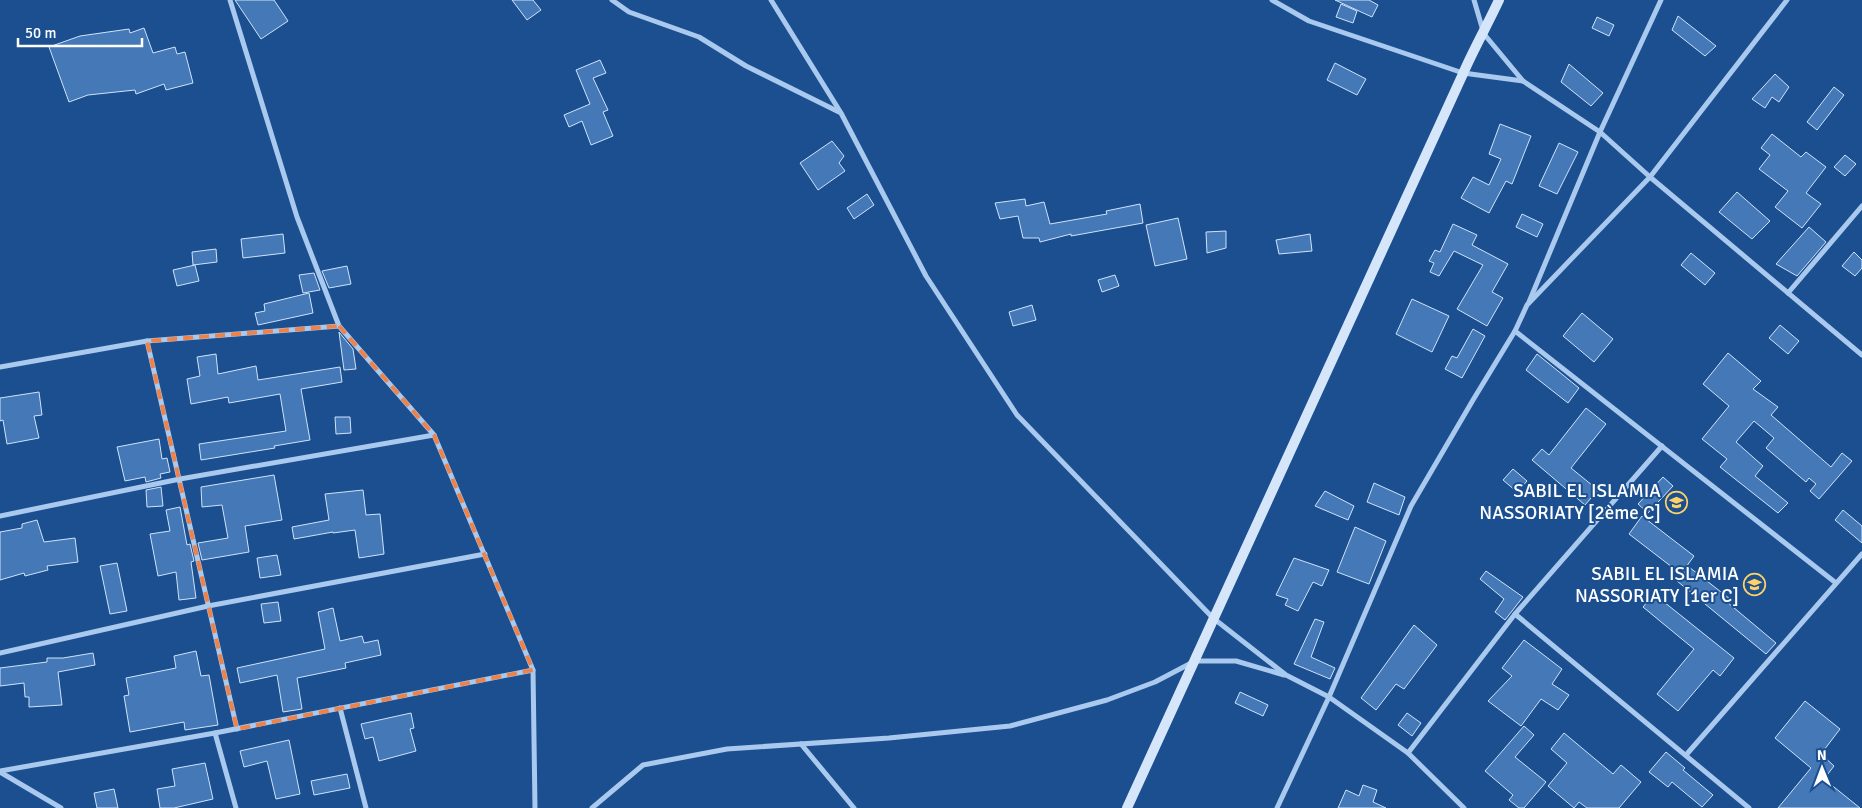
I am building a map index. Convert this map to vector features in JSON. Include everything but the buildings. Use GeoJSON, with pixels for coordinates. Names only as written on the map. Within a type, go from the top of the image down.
{"type":"FeatureCollection","features":[{"type":"Feature","properties":{"kind":"street"},"geometry":{"type":"LineString","coordinates":[[230,0],[297,217],[338,326],[434,435],[533,670],[535,808]]}},
{"type":"Feature","properties":{"kind":"street"},"geometry":{"type":"LineString","coordinates":[[612,0],[629,12],[699,37],[746,66],[841,113]]}},
{"type":"Feature","properties":{"kind":"street"},"geometry":{"type":"LineString","coordinates":[[771,0],[841,113],[926,276],[1017,415],[1213,618],[1286,676]]}},
{"type":"Feature","properties":{"kind":"street"},"geometry":{"type":"LineString","coordinates":[[1272,0],[1309,20],[1463,73],[1523,81]]}},
{"type":"Feature","properties":{"kind":"street"},"geometry":{"type":"LineString","coordinates":[[1474,0],[1484,34],[1523,81],[1600,132],[1650,177],[1862,355]]}},
{"type":"Feature","properties":{"kind":"street"},"geometry":{"type":"LineString","coordinates":[[1127,808],[1213,618],[1361,301],[1463,73],[1484,34],[1499,0]]}},
{"type":"Feature","properties":{"kind":"street"},"geometry":{"type":"LineString","coordinates":[[1277,808],[1329,697],[1411,506],[1515,331],[1600,132],[1661,0]]}},
{"type":"Feature","properties":{"kind":"street"},"geometry":{"type":"LineString","coordinates":[[1527,305],[1650,177],[1787,0]]}},
{"type":"Feature","properties":{"kind":"street"},"geometry":{"type":"LineString","coordinates":[[1788,293],[1862,206]]}},
{"type":"Feature","properties":{"kind":"street"},"geometry":{"type":"LineString","coordinates":[[0,367],[147,341],[338,326]]}},
{"type":"Feature","properties":{"kind":"street"},"geometry":{"type":"LineString","coordinates":[[1515,331],[1836,584]]}},
{"type":"Feature","properties":{"kind":"street"},"geometry":{"type":"LineString","coordinates":[[147,341],[237,729]]}},
{"type":"Feature","properties":{"kind":"street"},"geometry":{"type":"LineString","coordinates":[[0,516],[180,479],[434,435]]}},
{"type":"Feature","properties":{"kind":"street"},"geometry":{"type":"LineString","coordinates":[[1408,753],[1515,614],[1662,446]]}},
{"type":"Feature","properties":{"kind":"street"},"geometry":{"type":"LineString","coordinates":[[0,652],[208,606],[485,554]]}},
{"type":"Feature","properties":{"kind":"street"},"geometry":{"type":"LineString","coordinates":[[1686,755],[1862,554]]}},
{"type":"Feature","properties":{"kind":"street"},"geometry":{"type":"LineString","coordinates":[[1515,614],[1749,808]]}},
{"type":"Feature","properties":{"kind":"street"},"geometry":{"type":"LineString","coordinates":[[592,808],[643,765],[727,749],[889,738],[1010,726],[1107,700],[1155,682],[1195,661],[1236,661],[1286,676],[1329,697],[1408,753],[1464,808]]}},
{"type":"Feature","properties":{"kind":"street"},"geometry":{"type":"LineString","coordinates":[[0,771],[215,734],[533,670]]}},
{"type":"Feature","properties":{"kind":"street"},"geometry":{"type":"LineString","coordinates":[[340,708],[366,808]]}},
{"type":"Feature","properties":{"kind":"street"},"geometry":{"type":"LineString","coordinates":[[215,734],[236,808]]}},
{"type":"Feature","properties":{"kind":"street"},"geometry":{"type":"LineString","coordinates":[[801,744],[854,808]]}},
{"type":"Feature","properties":{"kind":"street"},"geometry":{"type":"LineString","coordinates":[[0,771],[61,808]]}},
{"type":"Feature","properties":{"kind":"highlighted area"},"geometry":{"type":"Polygon","coordinates":[[[339,326],[434,435],[533,670],[237,729],[147,341],[339,326]]]}},
{"type":"Feature","properties":{"kind":"place","name":"SABIL EL ISLAMIA NASSORIATY [2ème C]"},"geometry":{"type":"Point","coordinates":[1677,502]}},
{"type":"Feature","properties":{"kind":"place","name":"SABIL EL ISLAMIA NASSORIATY [1er C]"},"geometry":{"type":"Point","coordinates":[1755,585]}}]}
